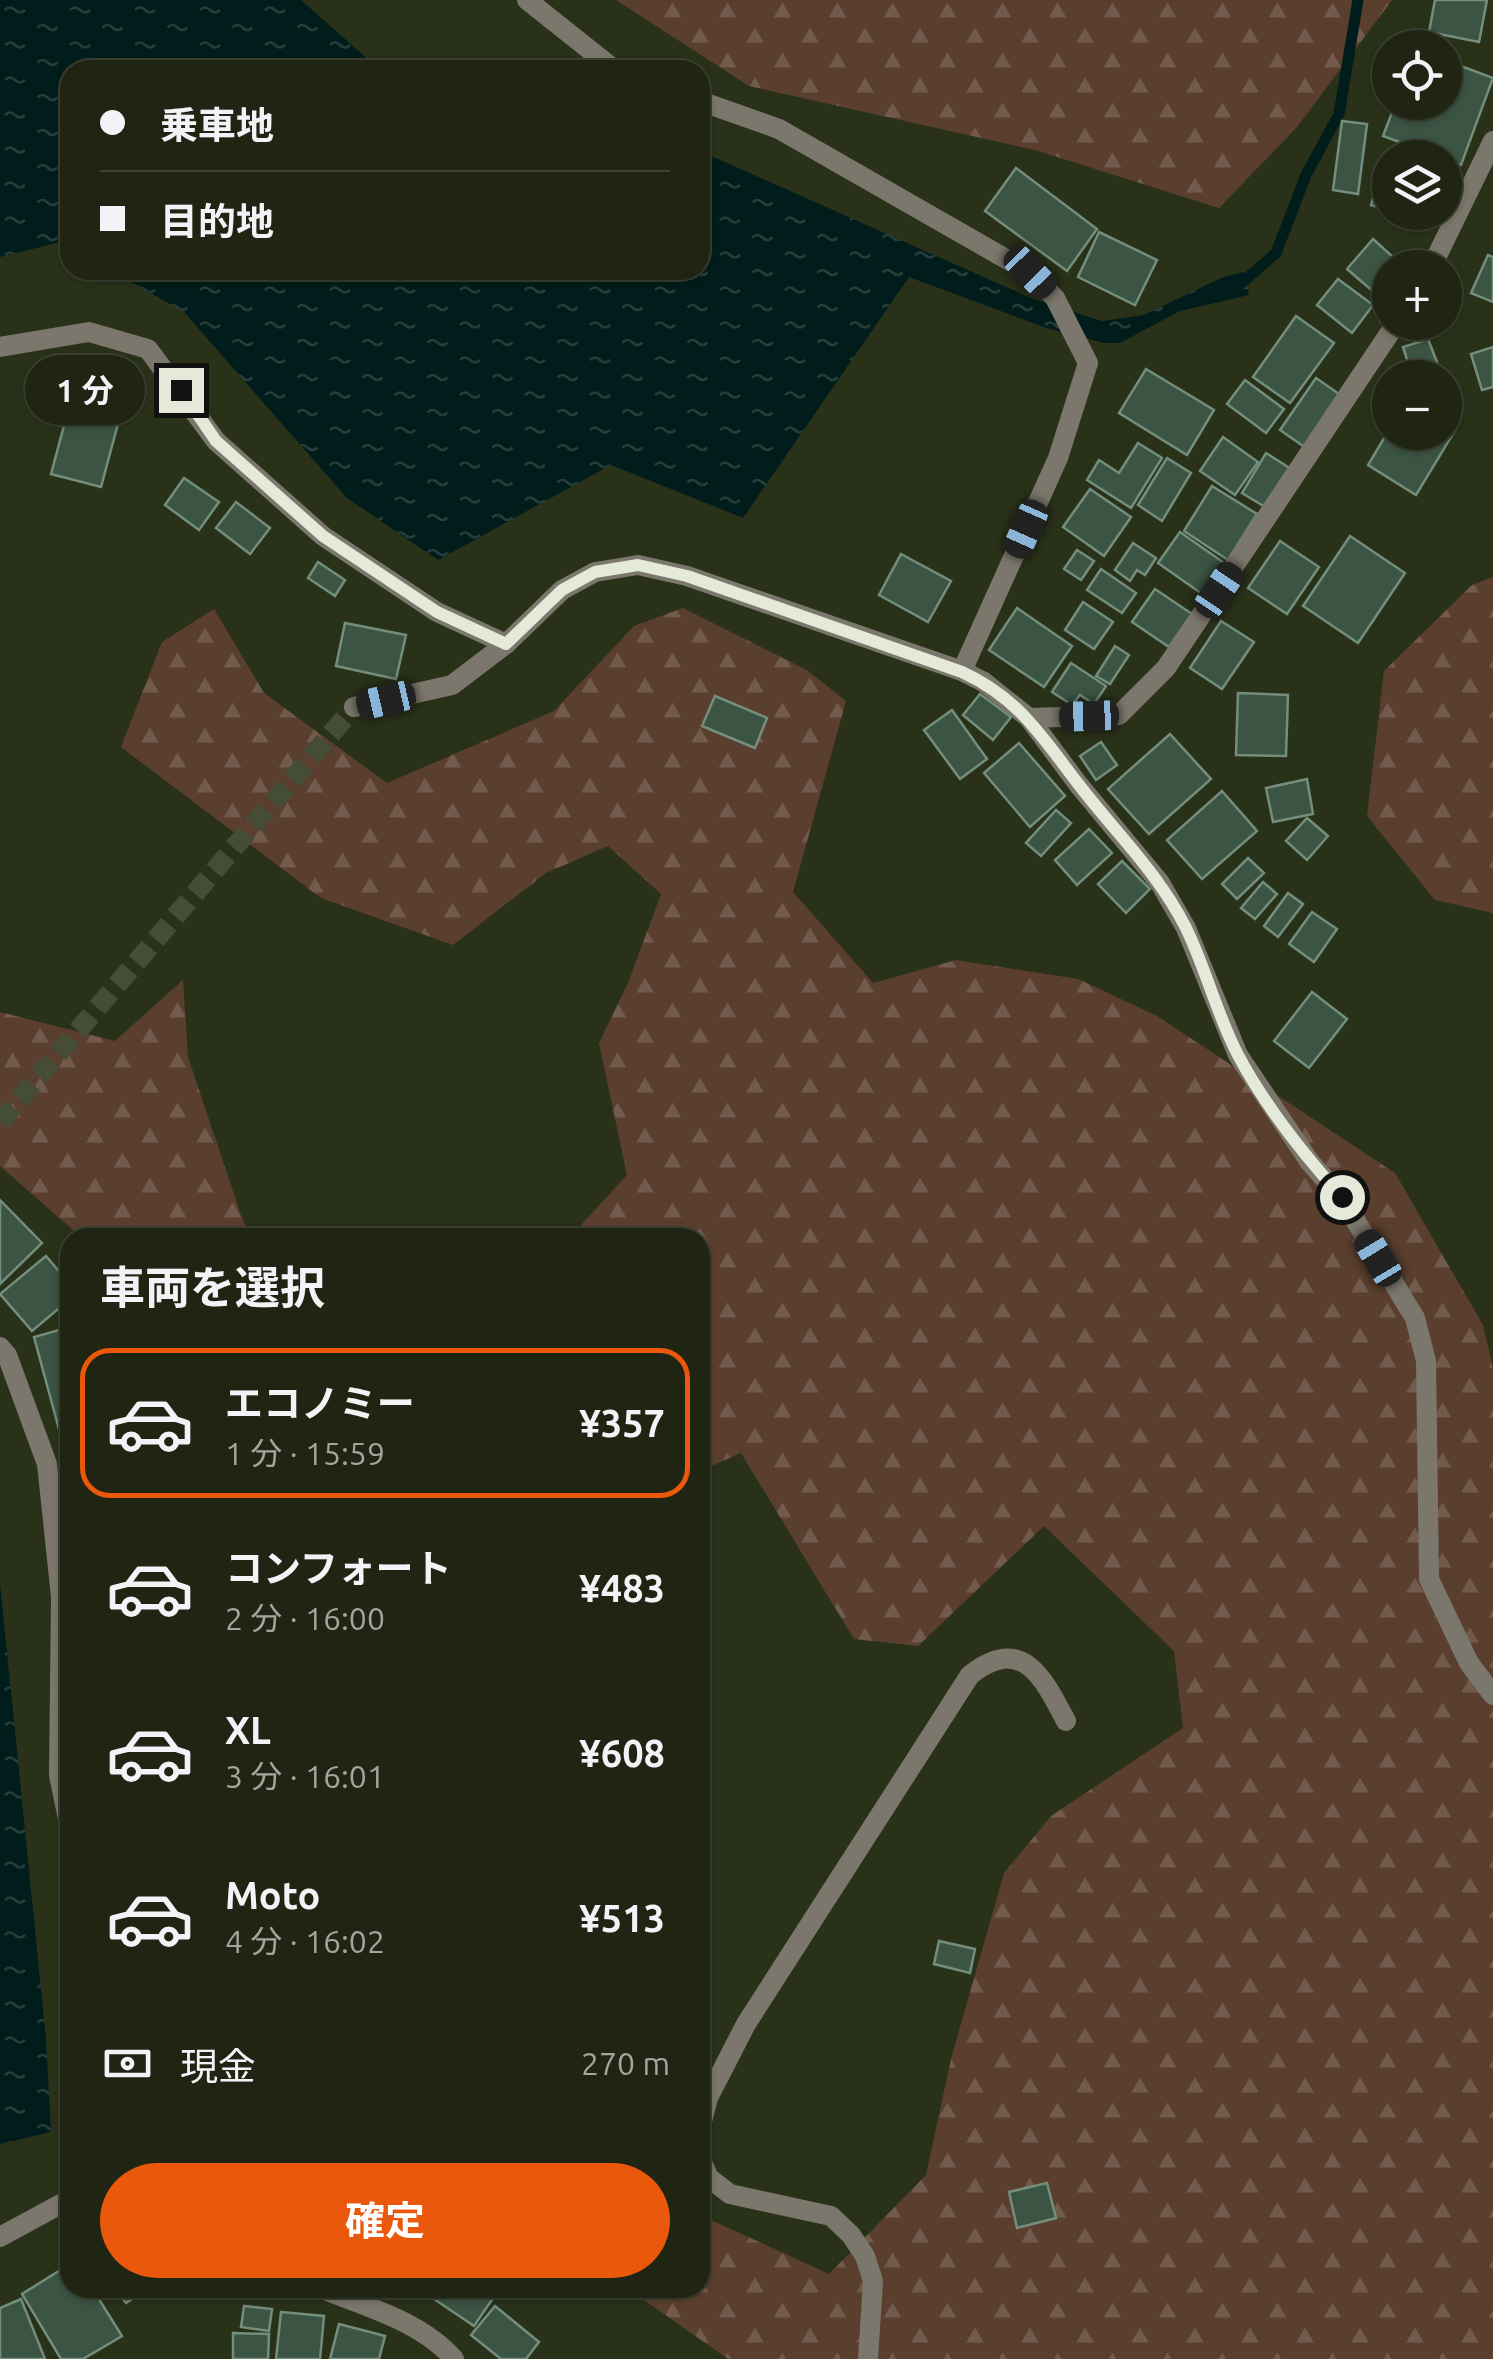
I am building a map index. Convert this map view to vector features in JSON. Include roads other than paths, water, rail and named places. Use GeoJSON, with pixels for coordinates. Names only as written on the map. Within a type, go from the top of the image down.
{"type":"FeatureCollection","features":[{"type":"Feature","properties":{"kind":"street"},"geometry":{"type":"LineString","coordinates":[[528,0],[603,60]]}},
{"type":"Feature","properties":{"kind":"street"},"geometry":{"type":"LineString","coordinates":[[710,105],[779,130],[1030,272],[1055,298],[1088,363],[1058,458],[962,672]]}},
{"type":"Feature","properties":{"kind":"street"},"geometry":{"type":"LineString","coordinates":[[1440,250],[1493,141]]}},
{"type":"Feature","properties":{"kind":"street"},"geometry":{"type":"LineString","coordinates":[[0,347],[89,332],[148,349],[216,441],[323,536],[437,612],[506,644]]}},
{"type":"Feature","properties":{"kind":"street"},"geometry":{"type":"LineString","coordinates":[[1029,718],[1119,715],[1166,668],[1385,340]]}},
{"type":"Feature","properties":{"kind":"street"},"geometry":{"type":"LineString","coordinates":[[354,708],[452,685],[506,644],[562,590],[595,572],[638,565],[687,576],[962,672],[984,682],[1029,718],[1160,883],[1186,928],[1238,1055],[1309,1161],[1342,1197],[1415,1318],[1426,1361],[1428,1579],[1469,1663],[1493,1695]]}},
{"type":"Feature","properties":{"kind":"street"},"geometry":{"type":"LineString","coordinates":[[0,1347],[8,1354],[47,1464],[60,1588]]}},
{"type":"Feature","properties":{"kind":"street"},"geometry":{"type":"LineString","coordinates":[[710,2094],[746,2024],[970,1675],[987,1661],[1008,1657],[1030,1666],[1045,1681],[1066,1721]]}},
{"type":"Feature","properties":{"kind":"street"},"geometry":{"type":"LineString","coordinates":[[60,1686],[60,1780]]}},
{"type":"Feature","properties":{"kind":"street"},"geometry":{"type":"LineString","coordinates":[[710,2179],[730,2194],[832,2216],[852,2234],[874,2281],[868,2359]]}},
{"type":"Feature","properties":{"kind":"street"},"geometry":{"type":"LineString","coordinates":[[0,2237],[60,2204]]}},
{"type":"Feature","properties":{"kind":"street"},"geometry":{"type":"LineString","coordinates":[[344,2298],[415,2327],[440,2342],[454,2359]]}},
{"type":"Feature","properties":{"kind":"water"},"geometry":{"type":"Polygon","coordinates":[[[0,0],[301,0],[369,60],[60,60],[60,242],[0,257],[0,0]]]}},
{"type":"Feature","properties":{"kind":"water"},"geometry":{"type":"Polygon","coordinates":[[[710,155],[1033,299],[1102,321],[1144,315],[1223,277],[1244,272],[1249,295],[1180,311],[1120,343],[1104,343],[1046,328],[909,277],[743,518],[611,465],[438,560],[347,498],[184,312],[128,280],[710,280],[710,155]]]}},
{"type":"Feature","properties":{"kind":"water"},"geometry":{"type":"Polygon","coordinates":[[[0,1583],[46,2038],[51,2132],[0,2144],[0,1583]]]}},
{"type":"Feature","properties":{"kind":"waterway"},"geometry":{"type":"LineString","coordinates":[[1237,287],[1276,253],[1306,175],[1339,114],[1358,0]]}},
{"type":"Feature","properties":{"kind":"tunnel"},"geometry":{"type":"LineString","coordinates":[[0,1122],[354,707]]}}]}
